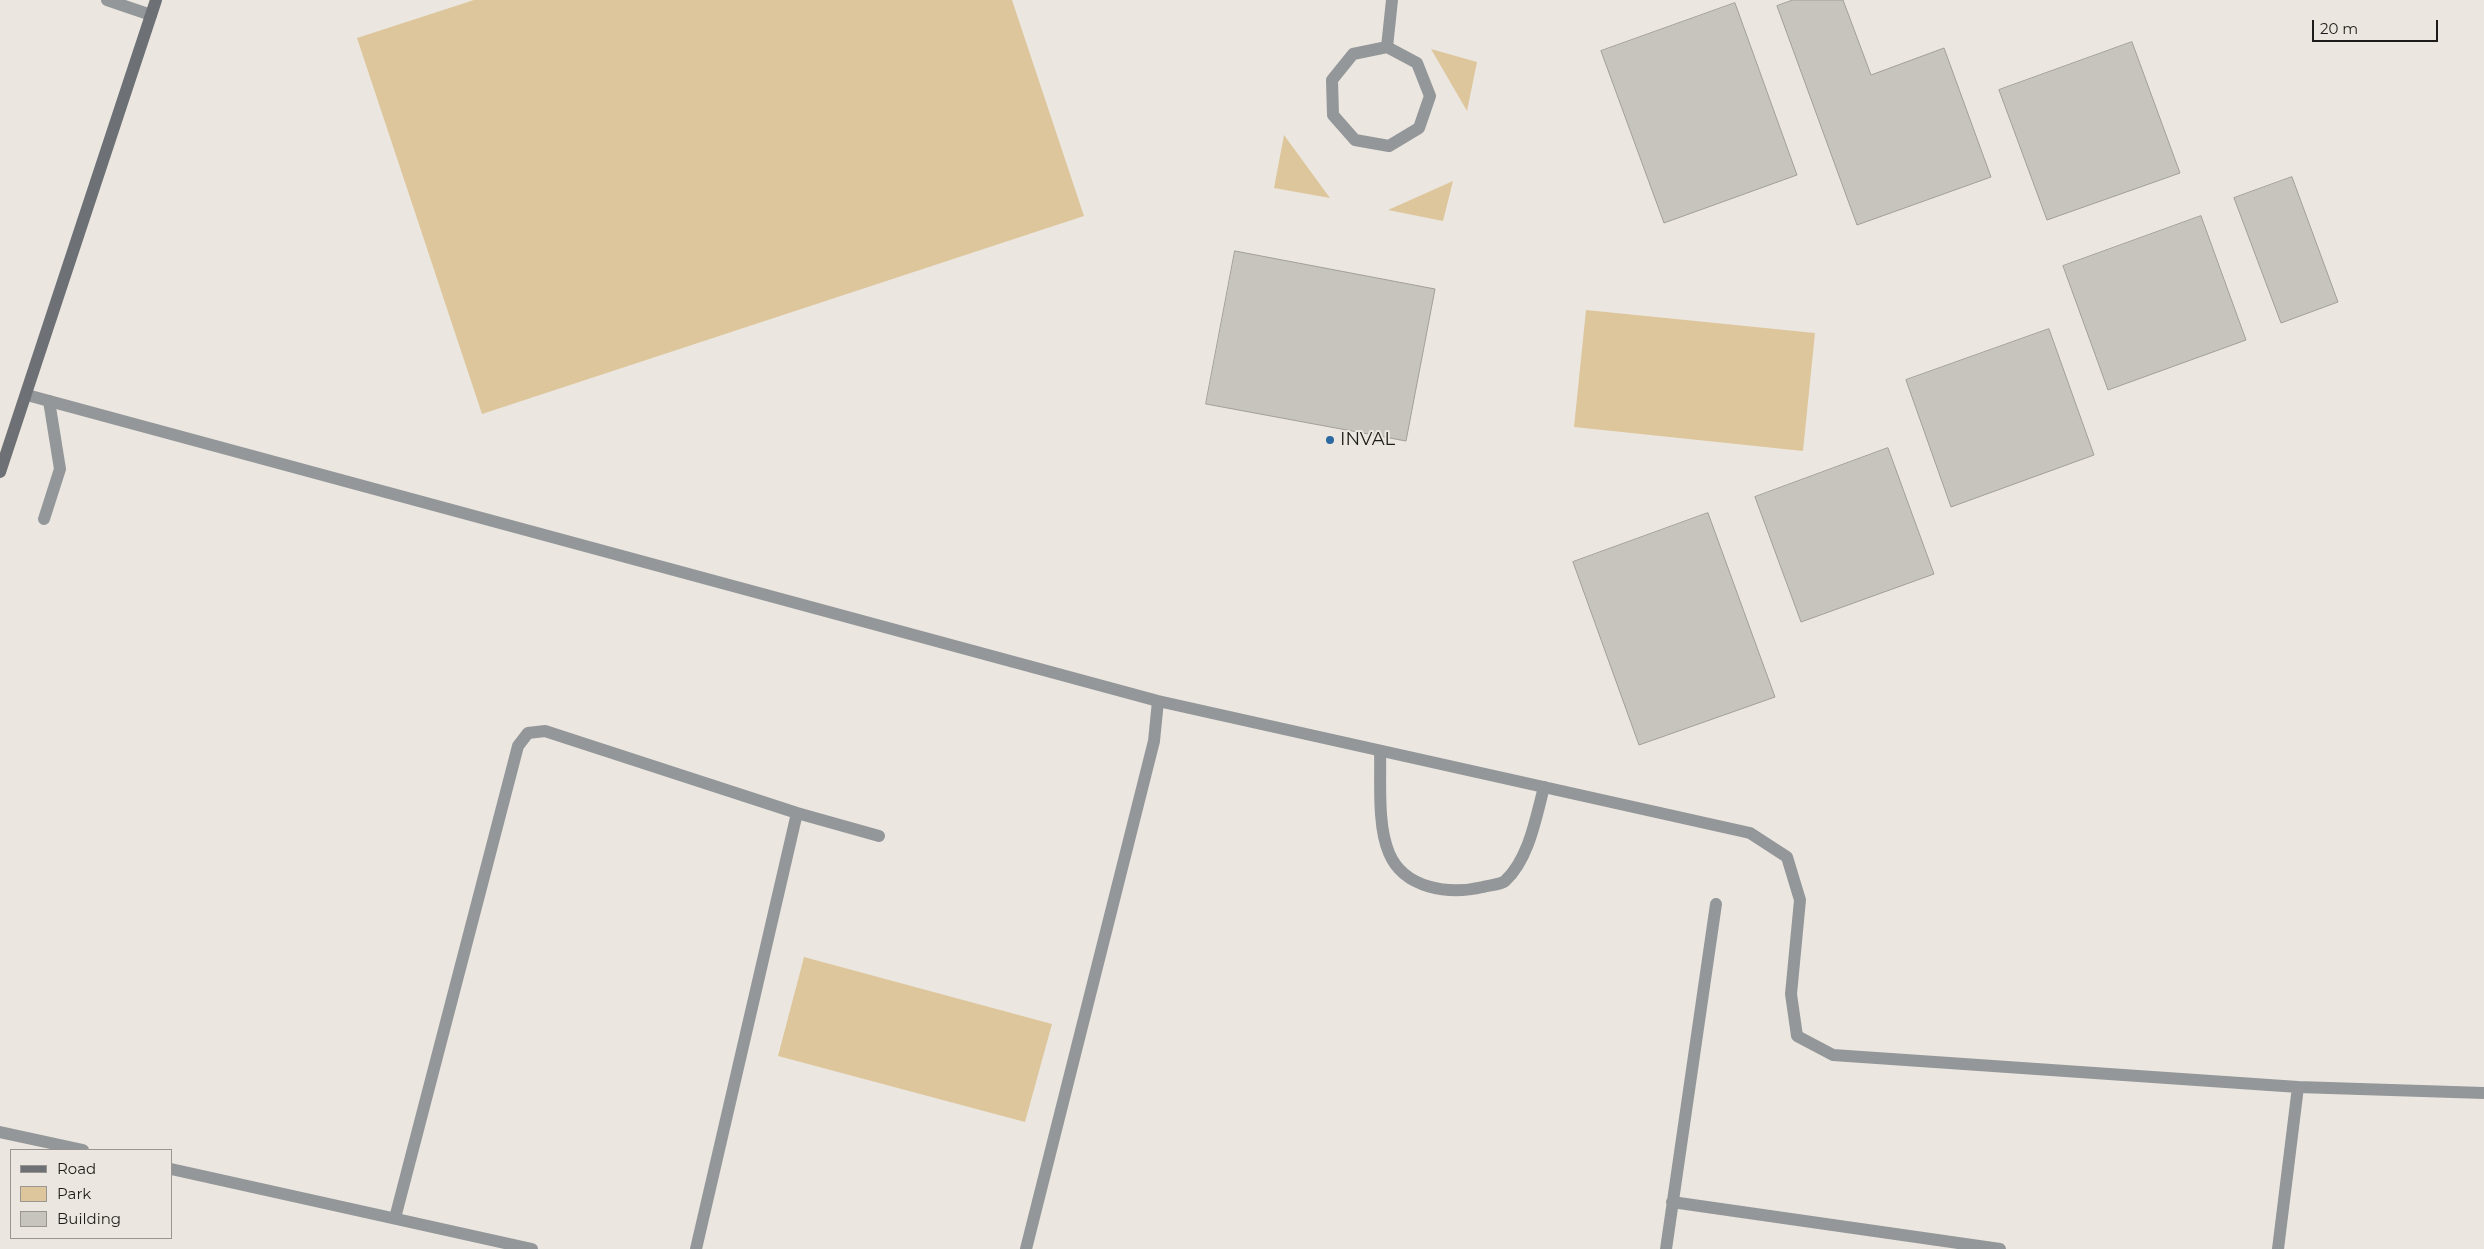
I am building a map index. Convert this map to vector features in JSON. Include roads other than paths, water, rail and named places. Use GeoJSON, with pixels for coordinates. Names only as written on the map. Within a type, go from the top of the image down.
{"type":"FeatureCollection","features":[{"type":"Feature","properties":{"kind":"main road"},"geometry":{"type":"LineString","coordinates":[[0,472],[156,0]]}},
{"type":"Feature","properties":{"kind":"street"},"geometry":{"type":"LineString","coordinates":[[107,0],[151,15]]}},
{"type":"Feature","properties":{"kind":"street"},"geometry":{"type":"LineString","coordinates":[[1388,47],[1392,0]]}},
{"type":"Feature","properties":{"kind":"street"},"geometry":{"type":"LineString","coordinates":[[1388,47],[1417,64],[1430,96],[1419,128],[1389,146],[1355,140],[1332,115],[1332,80],[1353,54],[1388,47]]}},
{"type":"Feature","properties":{"kind":"street"},"geometry":{"type":"LineString","coordinates":[[27,395],[1158,701],[1750,833],[1787,857],[1800,900],[1791,994],[1797,1036],[1833,1055],[2298,1087],[2484,1093]]}},
{"type":"Feature","properties":{"kind":"street"},"geometry":{"type":"LineString","coordinates":[[44,519],[60,468],[49,401]]}},
{"type":"Feature","properties":{"kind":"street"},"geometry":{"type":"LineString","coordinates":[[1026,1249],[1154,741],[1158,701]]}},
{"type":"Feature","properties":{"kind":"street"},"geometry":{"type":"LineString","coordinates":[[395,1218],[518,746],[528,734],[545,731],[797,813],[879,836]]}},
{"type":"Feature","properties":{"kind":"street"},"geometry":{"type":"LineString","coordinates":[[1380,751],[1383,835],[1389,853],[1402,874],[1433,888],[1467,890],[1504,882],[1521,861],[1544,788]]}},
{"type":"Feature","properties":{"kind":"street"},"geometry":{"type":"LineString","coordinates":[[696,1249],[797,813]]}},
{"type":"Feature","properties":{"kind":"street"},"geometry":{"type":"LineString","coordinates":[[1666,1249],[1716,904]]}},
{"type":"Feature","properties":{"kind":"street"},"geometry":{"type":"LineString","coordinates":[[2278,1249],[2298,1087]]}},
{"type":"Feature","properties":{"kind":"street"},"geometry":{"type":"LineString","coordinates":[[0,1132],[78,1149]]}},
{"type":"Feature","properties":{"kind":"street"},"geometry":{"type":"LineString","coordinates":[[172,1169],[532,1249]]}},
{"type":"Feature","properties":{"kind":"street"},"geometry":{"type":"LineString","coordinates":[[1672,1202],[2000,1249]]}},
{"type":"Feature","properties":{"kind":"place","name":"INVAL"},"geometry":{"type":"Point","coordinates":[1330,440]}}]}
